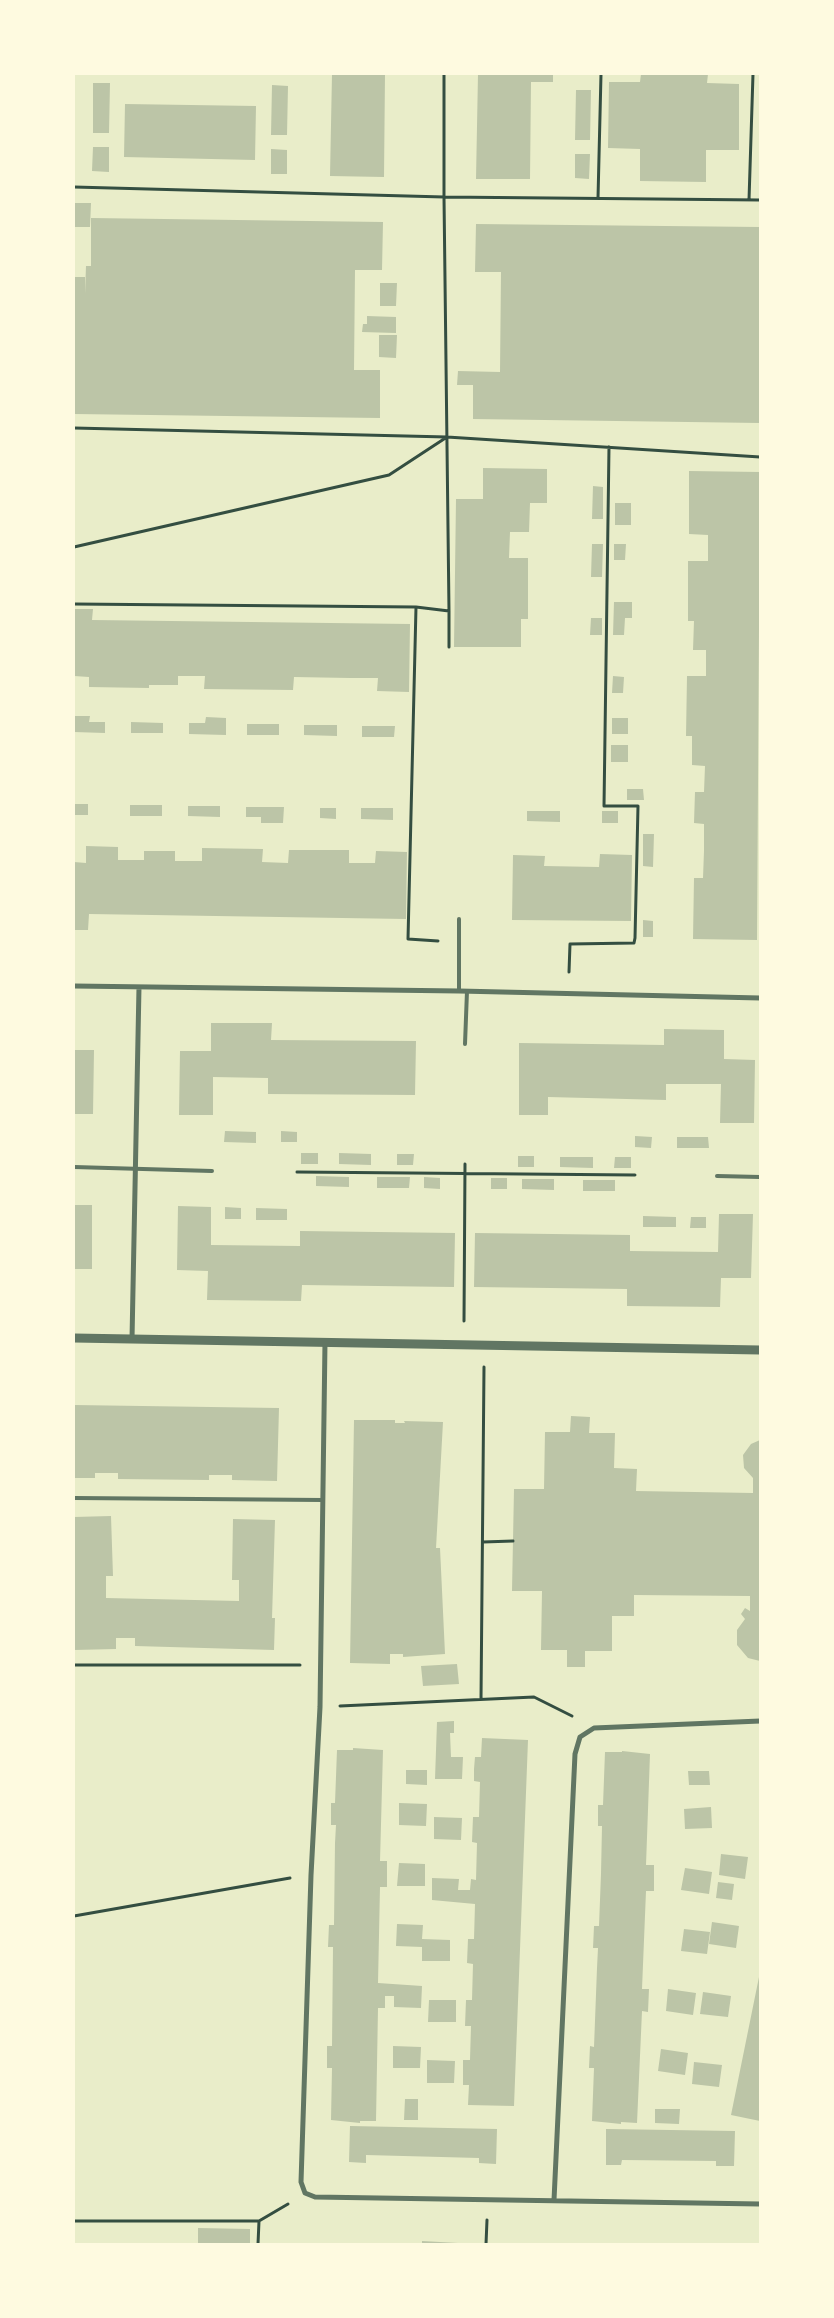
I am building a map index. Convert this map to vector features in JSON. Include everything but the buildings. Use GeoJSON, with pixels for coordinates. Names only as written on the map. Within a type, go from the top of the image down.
{"type":"FeatureCollection","features":[{"type":"Feature","properties":{"kind":"street"},"geometry":{"type":"LineString","coordinates":[[74,986],[459,990],[760,998]]}},
{"type":"Feature","properties":{"kind":"street"},"geometry":{"type":"LineString","coordinates":[[132,1339],[139,987]]}},
{"type":"Feature","properties":{"kind":"street"},"geometry":{"type":"LineString","coordinates":[[74,1338],[760,1350]]}},
{"type":"Feature","properties":{"kind":"street"},"geometry":{"type":"LineString","coordinates":[[325,1342],[320,1707],[311,1874],[301,2182],[305,2193],[315,2197],[760,2204]]}},
{"type":"Feature","properties":{"kind":"street"},"geometry":{"type":"LineString","coordinates":[[554,2200],[575,1754],[580,1737],[594,1728],[760,1721]]}},
{"type":"Feature","properties":{"kind":"lane"},"geometry":{"type":"LineString","coordinates":[[459,919],[459,990]]}},
{"type":"Feature","properties":{"kind":"lane"},"geometry":{"type":"LineString","coordinates":[[465,1044],[467,991]]}},
{"type":"Feature","properties":{"kind":"lane"},"geometry":{"type":"LineString","coordinates":[[74,1167],[212,1171]]}},
{"type":"Feature","properties":{"kind":"lane"},"geometry":{"type":"LineString","coordinates":[[717,1176],[760,1177]]}},
{"type":"Feature","properties":{"kind":"lane"},"geometry":{"type":"LineString","coordinates":[[74,1498],[323,1500]]}},
{"type":"Feature","properties":{"kind":"path"},"geometry":{"type":"LineString","coordinates":[[444,74],[449,647]]}},
{"type":"Feature","properties":{"kind":"path"},"geometry":{"type":"LineString","coordinates":[[598,198],[601,74]]}},
{"type":"Feature","properties":{"kind":"path"},"geometry":{"type":"LineString","coordinates":[[749,200],[753,74]]}},
{"type":"Feature","properties":{"kind":"path"},"geometry":{"type":"LineString","coordinates":[[74,187],[444,197],[760,200]]}},
{"type":"Feature","properties":{"kind":"path"},"geometry":{"type":"LineString","coordinates":[[74,428],[448,437],[760,456]]}},
{"type":"Feature","properties":{"kind":"path"},"geometry":{"type":"LineString","coordinates":[[74,546],[389,475],[448,437]]}},
{"type":"Feature","properties":{"kind":"path"},"geometry":{"type":"LineString","coordinates":[[569,993],[570,944],[634,943],[635,938],[638,806],[604,806],[609,447]]}},
{"type":"Feature","properties":{"kind":"path"},"geometry":{"type":"LineString","coordinates":[[74,604],[416,607],[449,611]]}},
{"type":"Feature","properties":{"kind":"path"},"geometry":{"type":"LineString","coordinates":[[416,607],[408,939],[459,941]]}},
{"type":"Feature","properties":{"kind":"path"},"geometry":{"type":"LineString","coordinates":[[463,1344],[465,1164]]}},
{"type":"Feature","properties":{"kind":"path"},"geometry":{"type":"LineString","coordinates":[[297,1172],[635,1175]]}},
{"type":"Feature","properties":{"kind":"path"},"geometry":{"type":"LineString","coordinates":[[481,1699],[484,1344]]}},
{"type":"Feature","properties":{"kind":"path"},"geometry":{"type":"LineString","coordinates":[[483,1542],[513,1541]]}},
{"type":"Feature","properties":{"kind":"path"},"geometry":{"type":"LineString","coordinates":[[74,1665],[321,1665]]}},
{"type":"Feature","properties":{"kind":"path"},"geometry":{"type":"LineString","coordinates":[[320,1707],[534,1697],[594,1728]]}},
{"type":"Feature","properties":{"kind":"path"},"geometry":{"type":"LineString","coordinates":[[74,1916],[311,1874]]}},
{"type":"Feature","properties":{"kind":"path"},"geometry":{"type":"LineString","coordinates":[[74,2222],[259,2221],[305,2193]]}},
{"type":"Feature","properties":{"kind":"path"},"geometry":{"type":"LineString","coordinates":[[258,2244],[259,2221]]}}]}
